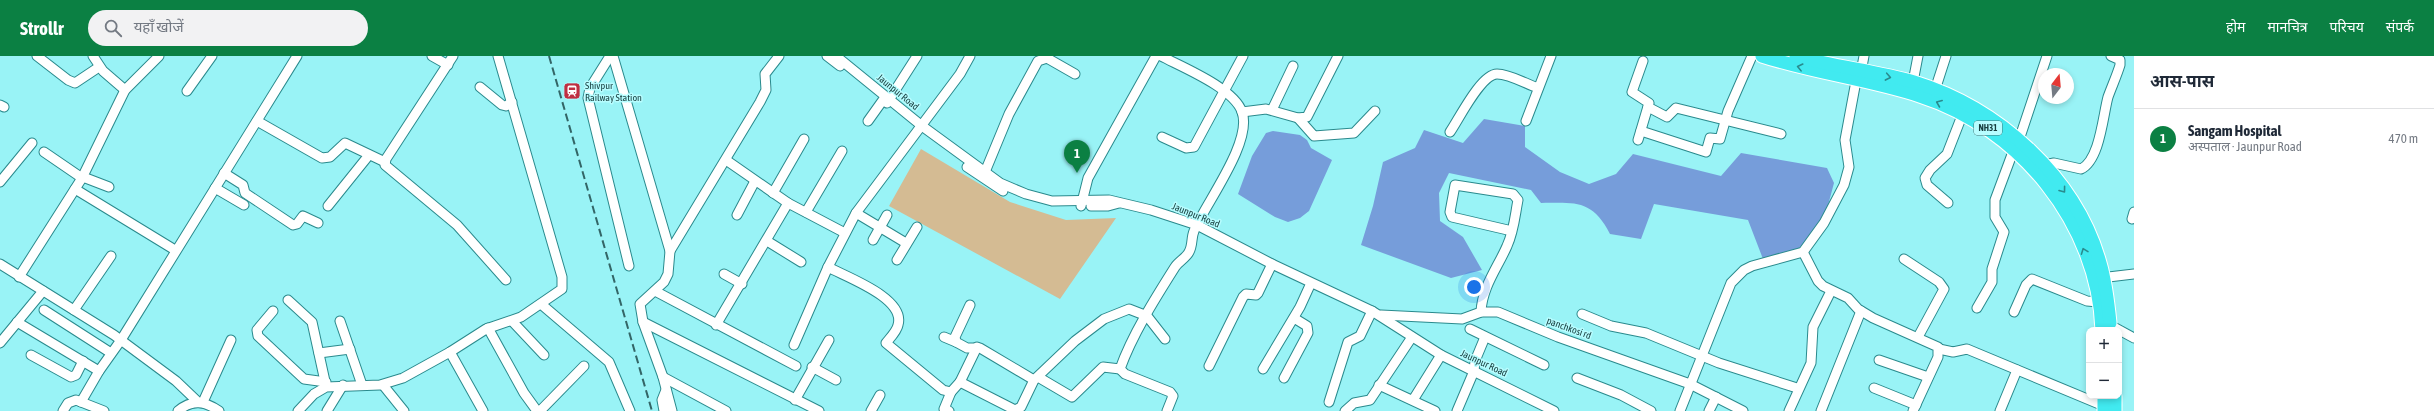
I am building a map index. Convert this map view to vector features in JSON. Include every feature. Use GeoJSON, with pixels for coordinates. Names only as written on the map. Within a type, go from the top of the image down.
{"type":"FeatureCollection","features":[{"type":"Feature","properties":{"kind":"highway","name":"NH31"},"geometry":{"type":"LineString","coordinates":[[1762,56],[1858,76],[1913,82],[1935,90],[1976,109],[2044,165],[2068,197],[2086,226],[2099,279],[2108,327]]}},
{"type":"Feature","properties":{"kind":"highway","name":"NH31"},"geometry":{"type":"LineString","coordinates":[[1796,56],[1813,58],[1858,76],[1920,96],[1963,113],[2017,144],[2046,182],[2078,234],[2099,279],[2098,302],[2108,327]]}},
{"type":"Feature","properties":{"kind":"street"},"geometry":{"type":"LineString","coordinates":[[37,56],[68,80],[76,83],[99,67]]}},
{"type":"Feature","properties":{"kind":"street"},"geometry":{"type":"LineString","coordinates":[[93,56],[99,67],[125,90]]}},
{"type":"Feature","properties":{"kind":"street"},"geometry":{"type":"LineString","coordinates":[[20,277],[83,178],[125,90],[159,56]]}},
{"type":"Feature","properties":{"kind":"street"},"geometry":{"type":"LineString","coordinates":[[187,91],[212,56]]}},
{"type":"Feature","properties":{"kind":"street"},"geometry":{"type":"LineString","coordinates":[[81,402],[98,371],[120,340],[297,56]]}},
{"type":"Feature","properties":{"kind":"street"},"geometry":{"type":"LineString","coordinates":[[432,56],[448,65]]}},
{"type":"Feature","properties":{"kind":"street"},"geometry":{"type":"LineString","coordinates":[[385,162],[453,56]]}},
{"type":"Feature","properties":{"kind":"street"},"geometry":{"type":"LineString","coordinates":[[273,311],[257,330],[258,336],[304,379],[326,384],[383,385],[403,378],[450,352],[488,328],[512,321],[560,293],[563,284],[498,56]]}},
{"type":"Feature","properties":{"kind":"street"},"geometry":{"type":"LineString","coordinates":[[610,56],[590,88],[588,98],[629,266]]}},
{"type":"Feature","properties":{"kind":"street"},"geometry":{"type":"LineString","coordinates":[[613,56],[670,251],[668,274],[664,282],[640,304],[643,322],[663,377],[672,411]]}},
{"type":"Feature","properties":{"kind":"street"},"geometry":{"type":"LineString","coordinates":[[670,251],[726,160],[764,94],[765,74],[779,56]]}},
{"type":"Feature","properties":{"kind":"street"},"geometry":{"type":"LineString","coordinates":[[827,56],[886,101]]}},
{"type":"Feature","properties":{"kind":"street"},"geometry":{"type":"LineString","coordinates":[[868,120],[886,101],[917,56]]}},
{"type":"Feature","properties":{"kind":"street"},"geometry":{"type":"LineString","coordinates":[[921,127],[978,176],[1008,194],[1054,207],[1082,204],[1088,178],[1156,56]]}},
{"type":"Feature","properties":{"kind":"street"},"geometry":{"type":"LineString","coordinates":[[1120,369],[1147,316],[1176,266],[1190,251],[1192,236],[1197,225],[1214,196],[1241,139],[1244,119],[1238,104],[1216,85],[1161,56]]}},
{"type":"Feature","properties":{"kind":"street"},"geometry":{"type":"LineString","coordinates":[[1162,137],[1186,148],[1194,147],[1243,56]]}},
{"type":"Feature","properties":{"kind":"street"},"geometry":{"type":"LineString","coordinates":[[1242,112],[1255,109],[1272,110],[1298,118],[1307,117],[1312,111],[1338,56]]}},
{"type":"Feature","properties":{"kind":"street"},"geometry":{"type":"LineString","coordinates":[[1526,121],[1552,56]]}},
{"type":"Feature","properties":{"kind":"street"},"geometry":{"type":"LineString","coordinates":[[1643,61],[1632,92],[1647,100],[1648,107],[1640,136],[1706,152],[1710,138],[1720,139],[1725,120],[1752,56]]}},
{"type":"Feature","properties":{"kind":"street"},"geometry":{"type":"LineString","coordinates":[[1680,411],[1731,283],[1738,275],[1752,266],[1803,252],[1824,223],[1847,177],[1849,167],[1845,140],[1858,76],[1864,56]]}},
{"type":"Feature","properties":{"kind":"street"},"geometry":{"type":"LineString","coordinates":[[1913,82],[1918,56]]}},
{"type":"Feature","properties":{"kind":"street"},"geometry":{"type":"LineString","coordinates":[[1935,90],[1946,56]]}},
{"type":"Feature","properties":{"kind":"street"},"geometry":{"type":"LineString","coordinates":[[1977,308],[1992,282],[1993,265],[2004,232],[1995,218],[1995,200],[2017,144],[2047,56]]}},
{"type":"Feature","properties":{"kind":"street"},"geometry":{"type":"LineString","coordinates":[[2044,165],[2054,163],[2081,169],[2088,163],[2100,136],[2108,98],[2120,65],[2120,60],[2111,56]]}},
{"type":"Feature","properties":{"kind":"street","name":"Jaunpur Road"},"geometry":{"type":"LineString","coordinates":[[840,57],[886,101],[1000,183],[1026,194],[1052,201],[1082,204],[1106,200],[1152,210],[1197,225],[1272,264],[1376,313],[1441,355],[1554,411]]}},
{"type":"Feature","properties":{"kind":"street"},"geometry":{"type":"LineString","coordinates":[[794,345],[828,267],[856,213],[921,127],[967,57]]}},
{"type":"Feature","properties":{"kind":"street"},"geometry":{"type":"LineString","coordinates":[[985,172],[1009,114],[1038,61],[1047,58],[1075,74]]}},
{"type":"Feature","properties":{"kind":"street"},"geometry":{"type":"LineString","coordinates":[[1272,110],[1293,66]]}},
{"type":"Feature","properties":{"kind":"street"},"geometry":{"type":"LineString","coordinates":[[1450,132],[1480,84],[1488,77],[1496,74],[1504,75],[1538,88]]}},
{"type":"Feature","properties":{"kind":"street"},"geometry":{"type":"LineString","coordinates":[[480,87],[502,105],[506,106],[512,102]]}},
{"type":"Feature","properties":{"kind":"street"},"geometry":{"type":"LineString","coordinates":[[1648,107],[1667,117],[1676,108],[1781,134]]}},
{"type":"Feature","properties":{"kind":"street"},"geometry":{"type":"LineString","coordinates":[[1298,118],[1314,136],[1342,135],[1354,133],[1375,111]]}},
{"type":"Feature","properties":{"kind":"street"},"geometry":{"type":"LineString","coordinates":[[1948,203],[1927,184],[1925,178],[1930,170],[1947,154],[1963,113]]}},
{"type":"Feature","properties":{"kind":"street"},"geometry":{"type":"LineString","coordinates":[[257,121],[322,158],[330,157],[345,143],[385,162],[386,167],[457,225],[506,280]]}},
{"type":"Feature","properties":{"kind":"street"},"geometry":{"type":"LineString","coordinates":[[773,193],[804,139]]}},
{"type":"Feature","properties":{"kind":"street"},"geometry":{"type":"LineString","coordinates":[[0,182],[32,143]]}},
{"type":"Feature","properties":{"kind":"street"},"geometry":{"type":"LineString","coordinates":[[806,212],[842,151]]}},
{"type":"Feature","properties":{"kind":"street"},"geometry":{"type":"LineString","coordinates":[[44,152],[83,178],[109,187]]}},
{"type":"Feature","properties":{"kind":"street"},"geometry":{"type":"LineString","coordinates":[[328,206],[370,154]]}},
{"type":"Feature","properties":{"kind":"street"},"geometry":{"type":"LineString","coordinates":[[726,160],[788,203],[845,233]]}},
{"type":"Feature","properties":{"kind":"street"},"geometry":{"type":"LineString","coordinates":[[224,174],[243,185],[245,193],[293,225],[297,224],[303,216],[318,223]]}},
{"type":"Feature","properties":{"kind":"street"},"geometry":{"type":"LineString","coordinates":[[736,215],[755,181]]}},
{"type":"Feature","properties":{"kind":"street"},"geometry":{"type":"LineString","coordinates":[[1481,312],[1488,284],[1512,231],[1518,200],[1517,196],[1455,185],[1450,212],[1452,217],[1512,231]]}},
{"type":"Feature","properties":{"kind":"street"},"geometry":{"type":"LineString","coordinates":[[216,188],[244,205]]}},
{"type":"Feature","properties":{"kind":"street"},"geometry":{"type":"LineString","coordinates":[[75,189],[175,250]]}},
{"type":"Feature","properties":{"kind":"street"},"geometry":{"type":"LineString","coordinates":[[716,325],[742,284],[788,203]]}},
{"type":"Feature","properties":{"kind":"street"},"geometry":{"type":"LineString","coordinates":[[856,213],[906,243]]}},
{"type":"Feature","properties":{"kind":"street"},"geometry":{"type":"LineString","coordinates":[[873,240],[887,215]]}},
{"type":"Feature","properties":{"kind":"street"},"geometry":{"type":"LineString","coordinates":[[897,260],[917,227]]}},
{"type":"Feature","properties":{"kind":"street"},"geometry":{"type":"LineString","coordinates":[[766,241],[801,262]]}},
{"type":"Feature","properties":{"kind":"street"},"geometry":{"type":"LineString","coordinates":[[1803,252],[1818,281],[1831,291],[1848,298],[1861,311],[1873,318],[1918,337],[1939,349],[1953,352],[1967,349],[2107,406]]}},
{"type":"Feature","properties":{"kind":"street"},"geometry":{"type":"LineString","coordinates":[[74,310],[111,256]]}},
{"type":"Feature","properties":{"kind":"street"},"geometry":{"type":"LineString","coordinates":[[1904,259],[1928,274],[1942,286],[1944,290],[1918,337]]}},
{"type":"Feature","properties":{"kind":"street"},"geometry":{"type":"LineString","coordinates":[[0,264],[120,340],[201,402],[219,411]]}},
{"type":"Feature","properties":{"kind":"street"},"geometry":{"type":"LineString","coordinates":[[1209,366],[1243,297],[1246,294],[1258,293],[1272,264]]}},
{"type":"Feature","properties":{"kind":"street"},"geometry":{"type":"LineString","coordinates":[[828,267],[884,296],[897,310],[898,325],[886,344],[943,390],[951,392]]}},
{"type":"Feature","properties":{"kind":"street"},"geometry":{"type":"LineString","coordinates":[[724,274],[742,284]]}},
{"type":"Feature","properties":{"kind":"street"},"geometry":{"type":"LineString","coordinates":[[2099,279],[2134,274]]}},
{"type":"Feature","properties":{"kind":"street"},"geometry":{"type":"LineString","coordinates":[[2014,312],[2026,285],[2032,279],[2087,300],[2098,302]]}},
{"type":"Feature","properties":{"kind":"street"},"geometry":{"type":"LineString","coordinates":[[1263,369],[1294,318],[1311,283]]}},
{"type":"Feature","properties":{"kind":"street"},"geometry":{"type":"LineString","coordinates":[[0,343],[43,291]]}},
{"type":"Feature","properties":{"kind":"street"},"geometry":{"type":"LineString","coordinates":[[655,291],[716,325],[796,366]]}},
{"type":"Feature","properties":{"kind":"street"},"geometry":{"type":"LineString","coordinates":[[1789,411],[1812,357],[1813,327],[1831,291]]}},
{"type":"Feature","properties":{"kind":"street"},"geometry":{"type":"LineString","coordinates":[[288,300],[312,322],[326,384]]}},
{"type":"Feature","properties":{"kind":"street"},"geometry":{"type":"LineString","coordinates":[[541,304],[609,362],[627,409]]}},
{"type":"Feature","properties":{"kind":"street"},"geometry":{"type":"LineString","coordinates":[[956,342],[955,337],[970,305]]}},
{"type":"Feature","properties":{"kind":"street"},"geometry":{"type":"LineString","coordinates":[[960,382],[1010,408],[1019,410],[1036,378],[1075,341],[1109,316],[1129,309],[1147,316],[1165,339]]}},
{"type":"Feature","properties":{"kind":"street"},"geometry":{"type":"LineString","coordinates":[[44,310],[111,353]]}},
{"type":"Feature","properties":{"kind":"street"},"geometry":{"type":"LineString","coordinates":[[1821,411],[1861,311]]}},
{"type":"Feature","properties":{"kind":"street","name":"panchkosi rd"},"geometry":{"type":"LineString","coordinates":[[1376,313],[1444,316],[1462,319],[1481,312],[1498,312],[1558,337],[1610,354],[1690,384],[1743,411]]}},
{"type":"Feature","properties":{"kind":"street"},"geometry":{"type":"LineString","coordinates":[[1329,402],[1348,342],[1360,336],[1376,313]]}},
{"type":"Feature","properties":{"kind":"street"},"geometry":{"type":"LineString","coordinates":[[1582,314],[1611,326],[1646,333],[1703,356],[1798,388]]}},
{"type":"Feature","properties":{"kind":"street"},"geometry":{"type":"LineString","coordinates":[[1284,378],[1308,333],[1307,326],[1294,318]]}},
{"type":"Feature","properties":{"kind":"street"},"geometry":{"type":"LineString","coordinates":[[340,321],[362,385]]}},
{"type":"Feature","properties":{"kind":"street"},"geometry":{"type":"LineString","coordinates":[[512,321],[544,355]]}},
{"type":"Feature","properties":{"kind":"street"},"geometry":{"type":"LineString","coordinates":[[17,322],[98,371]]}},
{"type":"Feature","properties":{"kind":"street"},"geometry":{"type":"LineString","coordinates":[[643,322],[819,411]]}},
{"type":"Feature","properties":{"kind":"street"},"geometry":{"type":"LineString","coordinates":[[488,328],[524,393],[538,411],[584,366]]}},
{"type":"Feature","properties":{"kind":"street"},"geometry":{"type":"LineString","coordinates":[[1470,330],[1544,365]]}},
{"type":"Feature","properties":{"kind":"street"},"geometry":{"type":"LineString","coordinates":[[2122,333],[2134,338]]}},
{"type":"Feature","properties":{"kind":"street"},"geometry":{"type":"LineString","coordinates":[[944,337],[967,348],[977,347],[1072,397],[1103,367],[1120,369],[1125,374],[1170,392],[1173,396],[1167,411]]}},
{"type":"Feature","properties":{"kind":"street"},"geometry":{"type":"LineString","coordinates":[[1345,411],[1354,403],[1370,400],[1412,337]]}},
{"type":"Feature","properties":{"kind":"street"},"geometry":{"type":"LineString","coordinates":[[1457,411],[1474,371],[1475,361],[1485,337]]}},
{"type":"Feature","properties":{"kind":"street"},"geometry":{"type":"LineString","coordinates":[[180,411],[201,402],[231,340]]}},
{"type":"Feature","properties":{"kind":"street"},"geometry":{"type":"LineString","coordinates":[[796,411],[797,401],[812,367],[829,340]]}},
{"type":"Feature","properties":{"kind":"street"},"geometry":{"type":"LineString","coordinates":[[949,411],[944,409],[951,392],[960,382],[977,347]]}},
{"type":"Feature","properties":{"kind":"street"},"geometry":{"type":"LineString","coordinates":[[319,353],[350,349]]}},
{"type":"Feature","properties":{"kind":"street"},"geometry":{"type":"LineString","coordinates":[[1874,388],[1914,408],[1939,349]]}},
{"type":"Feature","properties":{"kind":"street"},"geometry":{"type":"LineString","coordinates":[[450,352],[483,411]]}},
{"type":"Feature","properties":{"kind":"street"},"geometry":{"type":"LineString","coordinates":[[31,354],[71,376],[76,375],[83,361]]}},
{"type":"Feature","properties":{"kind":"street"},"geometry":{"type":"LineString","coordinates":[[1413,400],[1441,355]]}},
{"type":"Feature","properties":{"kind":"street"},"geometry":{"type":"LineString","coordinates":[[1879,360],[1928,377]]}},
{"type":"Feature","properties":{"kind":"street"},"geometry":{"type":"LineString","coordinates":[[812,367],[836,380]]}},
{"type":"Feature","properties":{"kind":"street"},"geometry":{"type":"LineString","coordinates":[[2000,411],[2017,370]]}},
{"type":"Feature","properties":{"kind":"street"},"geometry":{"type":"LineString","coordinates":[[663,377],[726,411]]}},
{"type":"Feature","properties":{"kind":"street"},"geometry":{"type":"LineString","coordinates":[[1577,378],[1621,395],[1651,411]]}},
{"type":"Feature","properties":{"kind":"street"},"geometry":{"type":"LineString","coordinates":[[298,411],[326,384]]}},
{"type":"Feature","properties":{"kind":"street"},"geometry":{"type":"LineString","coordinates":[[327,411],[343,385]]}},
{"type":"Feature","properties":{"kind":"street"},"geometry":{"type":"LineString","coordinates":[[383,385],[401,408],[391,411]]}},
{"type":"Feature","properties":{"kind":"street"},"geometry":{"type":"LineString","coordinates":[[1379,385],[1435,411]]}},
{"type":"Feature","properties":{"kind":"street"},"geometry":{"type":"LineString","coordinates":[[664,411],[662,400],[666,390]]}},
{"type":"Feature","properties":{"kind":"street"},"geometry":{"type":"LineString","coordinates":[[871,411],[880,395]]}},
{"type":"Feature","properties":{"kind":"street"},"geometry":{"type":"LineString","coordinates":[[1709,411],[1716,397]]}},
{"type":"Feature","properties":{"kind":"street"},"geometry":{"type":"LineString","coordinates":[[62,411],[72,401],[81,402],[104,411]]}},
{"type":"Feature","properties":{"kind":"shaded area"},"geometry":{"type":"Polygon","coordinates":[[[921,149],[1010,202],[1066,220],[1116,218],[1060,299],[889,206],[921,149]]]}},
{"type":"Feature","properties":{"kind":"water"},"geometry":{"type":"Polygon","coordinates":[[[1484,119],[1525,126],[1525,147],[1560,172],[1589,184],[1616,174],[1633,154],[1721,176],[1741,153],[1827,168],[1834,183],[1823,224],[1797,250],[1763,259],[1748,220],[1654,204],[1641,239],[1610,234],[1596,214],[1582,205],[1541,203],[1531,190],[1449,173],[1439,193],[1440,221],[1463,237],[1482,270],[1451,278],[1361,245],[1373,206],[1383,162],[1415,148],[1424,130],[1463,143],[1484,119]]]}},
{"type":"Feature","properties":{"kind":"water"},"geometry":{"type":"Polygon","coordinates":[[[1273,131],[1300,135],[1307,140],[1311,148],[1332,160],[1309,211],[1300,218],[1288,222],[1275,217],[1238,194],[1252,156],[1266,133],[1273,131]]]}},
{"type":"Feature","properties":{"kind":"railway"},"geometry":{"type":"LineString","coordinates":[[549,56],[652,411]]}},
{"type":"Feature","properties":{"kind":"place","name":"Shivpur Railway Station"},"geometry":{"type":"Point","coordinates":[572,91]}},
{"type":"Feature","properties":{"kind":"place","name":"Sangam Hospital"},"geometry":{"type":"Point","coordinates":[1077,173]}}]}
